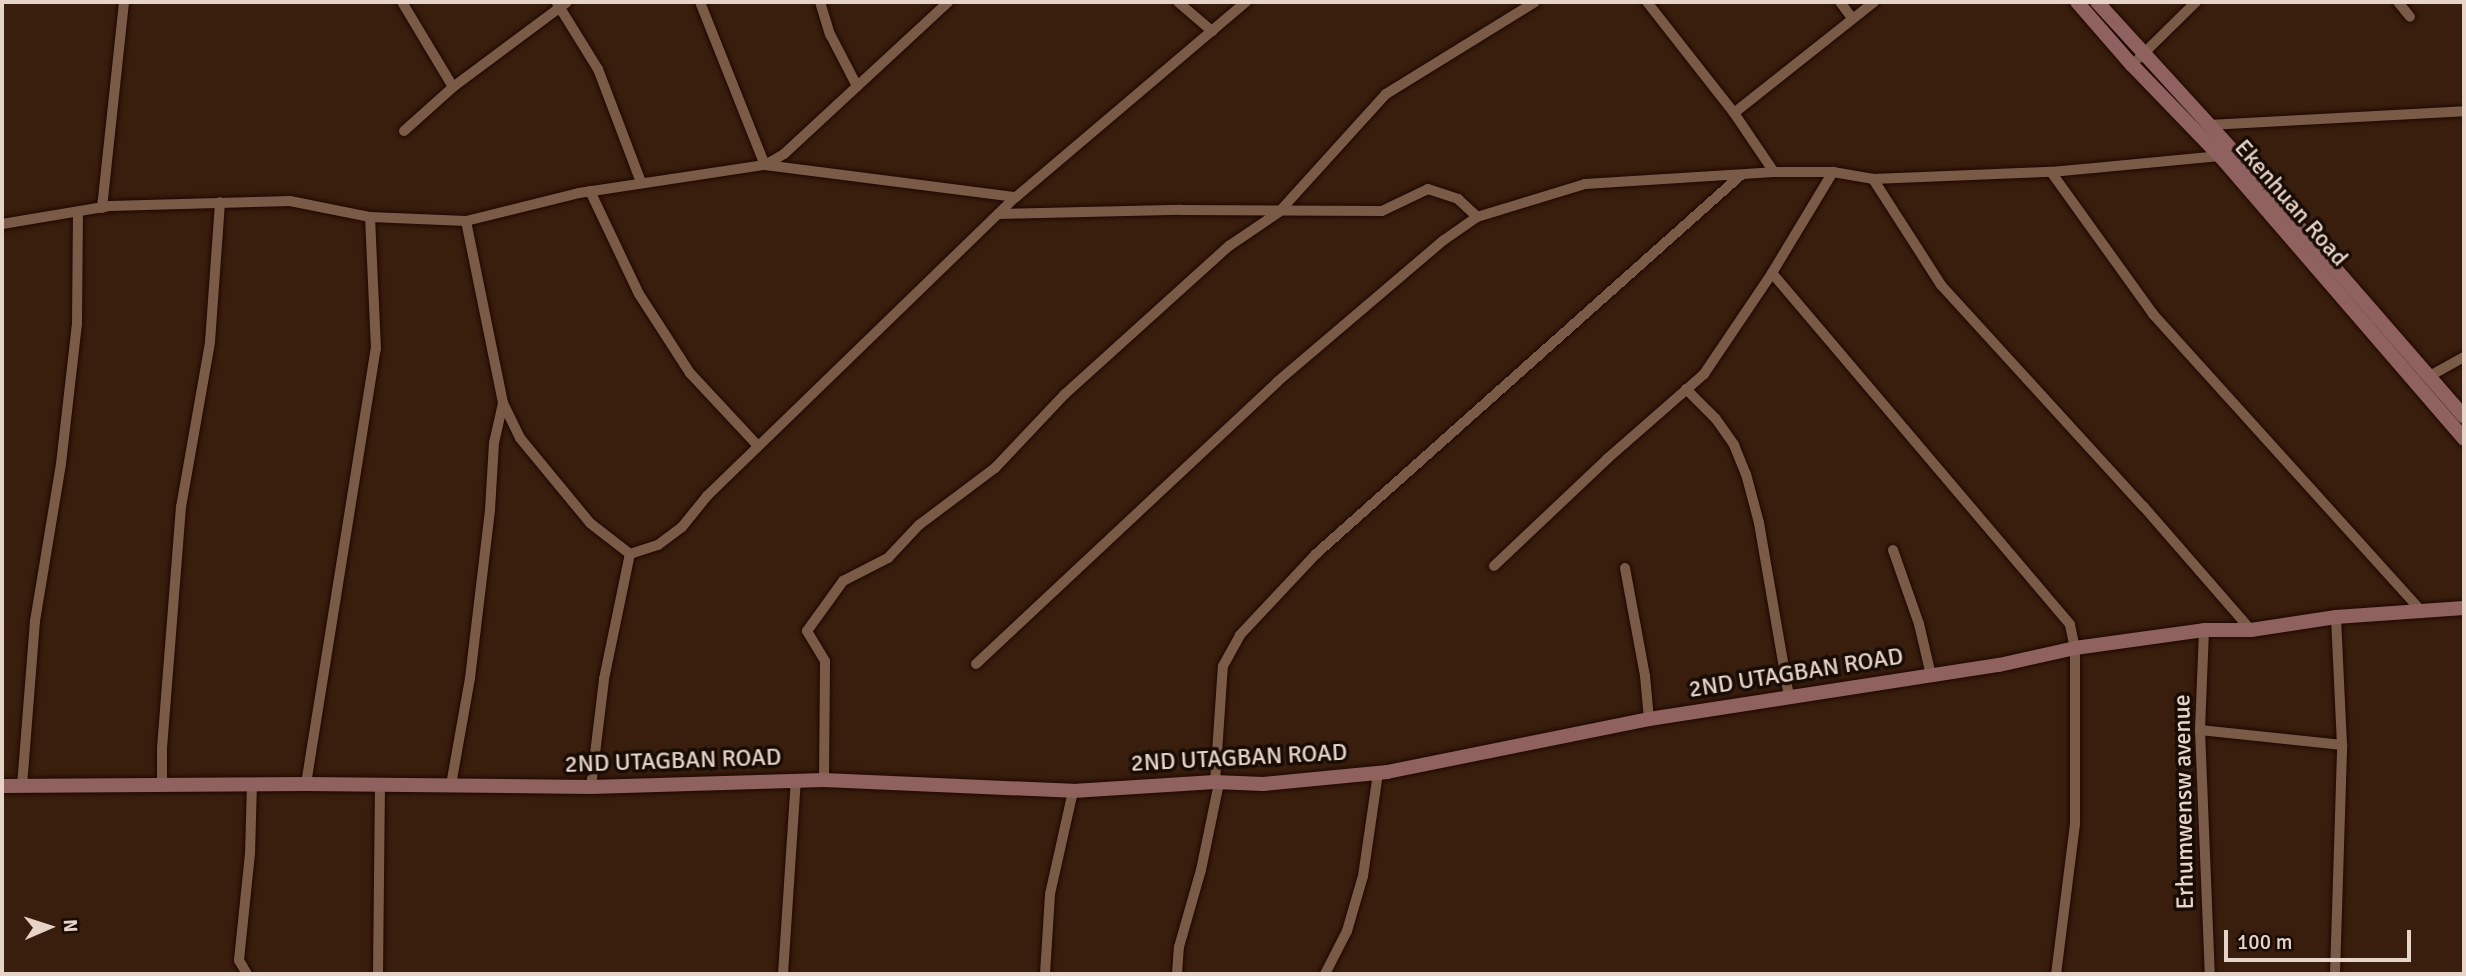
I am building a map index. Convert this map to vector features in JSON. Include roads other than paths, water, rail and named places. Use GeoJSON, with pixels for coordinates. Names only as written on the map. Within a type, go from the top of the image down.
{"type":"FeatureCollection","features":[{"type":"Feature","properties":{"kind":"street"},"geometry":{"type":"LineString","coordinates":[[102,208],[124,2]]}},
{"type":"Feature","properties":{"kind":"street"},"geometry":{"type":"LineString","coordinates":[[402,2],[453,87]]}},
{"type":"Feature","properties":{"kind":"street"},"geometry":{"type":"LineString","coordinates":[[700,2],[765,165]]}},
{"type":"Feature","properties":{"kind":"street"},"geometry":{"type":"LineString","coordinates":[[820,2],[830,34],[857,86]]}},
{"type":"Feature","properties":{"kind":"street"},"geometry":{"type":"LineString","coordinates":[[765,165],[784,154],[948,2]]}},
{"type":"Feature","properties":{"kind":"street"},"geometry":{"type":"LineString","coordinates":[[1178,2],[1212,32]]}},
{"type":"Feature","properties":{"kind":"street"},"geometry":{"type":"LineString","coordinates":[[630,554],[658,545],[682,527],[707,496],[1016,197],[1246,2]]}},
{"type":"Feature","properties":{"kind":"street"},"geometry":{"type":"LineString","coordinates":[[824,780],[825,661],[807,631],[843,581],[888,558],[919,526],[995,468],[1065,394],[1229,246],[1279,212],[1387,93],[1535,2]]}},
{"type":"Feature","properties":{"kind":"street"},"geometry":{"type":"LineString","coordinates":[[1647,2],[1734,113],[1774,172]]}},
{"type":"Feature","properties":{"kind":"street"},"geometry":{"type":"LineString","coordinates":[[1840,2],[1853,19]]}},
{"type":"Feature","properties":{"kind":"street"},"geometry":{"type":"LineString","coordinates":[[1734,113],[1874,2]]}},
{"type":"Feature","properties":{"kind":"street","name":"Ekenhuan Road"},"geometry":{"type":"LineString","coordinates":[[2077,2],[2209,125],[2464,417]]}},
{"type":"Feature","properties":{"kind":"street","name":"Ekenhuan Road"},"geometry":{"type":"LineString","coordinates":[[2097,2],[2137,60],[2464,439]]}},
{"type":"Feature","properties":{"kind":"street"},"geometry":{"type":"LineString","coordinates":[[2137,60],[2196,2]]}},
{"type":"Feature","properties":{"kind":"street"},"geometry":{"type":"LineString","coordinates":[[2398,2],[2410,17]]}},
{"type":"Feature","properties":{"kind":"street"},"geometry":{"type":"LineString","coordinates":[[404,131],[453,87],[561,4],[598,69],[640,182]]}},
{"type":"Feature","properties":{"kind":"street"},"geometry":{"type":"LineString","coordinates":[[2209,125],[2464,111]]}},
{"type":"Feature","properties":{"kind":"street"},"geometry":{"type":"LineString","coordinates":[[976,664],[1277,382],[1444,240],[1477,217],[1584,184],[1774,172],[1833,172],[1873,179],[2051,172],[2220,156]]}},
{"type":"Feature","properties":{"kind":"street"},"geometry":{"type":"LineString","coordinates":[[2,225],[102,208],[290,201],[370,217],[466,221],[590,191],[765,165],[1016,197]]}},
{"type":"Feature","properties":{"kind":"street"},"geometry":{"type":"LineString","coordinates":[[1494,566],[1704,374],[1772,273],[1833,172]]}},
{"type":"Feature","properties":{"kind":"street"},"geometry":{"type":"LineString","coordinates":[[2051,172],[2152,314],[2420,610]]}},
{"type":"Feature","properties":{"kind":"street"},"geometry":{"type":"LineString","coordinates":[[1177,974],[1179,947],[1201,870],[1217,782],[1223,666],[1240,635],[1317,554],[1740,176]]}},
{"type":"Feature","properties":{"kind":"street"},"geometry":{"type":"LineString","coordinates":[[1873,179],[1941,285],[2144,507],[2251,630]]}},
{"type":"Feature","properties":{"kind":"street"},"geometry":{"type":"LineString","coordinates":[[998,215],[1181,210],[1382,211],[1428,189],[1458,199],[1477,217]]}},
{"type":"Feature","properties":{"kind":"street"},"geometry":{"type":"LineString","coordinates":[[590,191],[639,294],[690,373],[758,446]]}},
{"type":"Feature","properties":{"kind":"street"},"geometry":{"type":"LineString","coordinates":[[162,785],[162,748],[181,507],[210,342],[220,202]]}},
{"type":"Feature","properties":{"kind":"street"},"geometry":{"type":"LineString","coordinates":[[22,786],[36,621],[61,464],[77,324],[78,212]]}},
{"type":"Feature","properties":{"kind":"street"},"geometry":{"type":"LineString","coordinates":[[306,784],[376,349],[370,217]]}},
{"type":"Feature","properties":{"kind":"street"},"geometry":{"type":"LineString","coordinates":[[466,221],[503,403],[520,438],[590,523],[630,554]]}},
{"type":"Feature","properties":{"kind":"street"},"geometry":{"type":"LineString","coordinates":[[1772,273],[2070,625],[2075,648],[2075,824],[2056,974]]}},
{"type":"Feature","properties":{"kind":"street"},"geometry":{"type":"LineString","coordinates":[[2428,377],[2464,357]]}},
{"type":"Feature","properties":{"kind":"street"},"geometry":{"type":"LineString","coordinates":[[1686,389],[1716,419],[1734,445],[1746,474],[1759,523],[1789,696]]}},
{"type":"Feature","properties":{"kind":"street"},"geometry":{"type":"LineString","coordinates":[[451,785],[470,678],[490,510],[494,443],[503,403]]}},
{"type":"Feature","properties":{"kind":"street"},"geometry":{"type":"LineString","coordinates":[[1893,550],[1919,624],[1931,675]]}},
{"type":"Feature","properties":{"kind":"street"},"geometry":{"type":"LineString","coordinates":[[591,788],[604,679],[630,554]]}},
{"type":"Feature","properties":{"kind":"street"},"geometry":{"type":"LineString","coordinates":[[1625,568],[1639,640],[1649,719]]}},
{"type":"Feature","properties":{"kind":"street","name":"2ND UTAGBAN ROAD"},"geometry":{"type":"LineString","coordinates":[[2,786],[306,784],[591,788],[824,780],[1073,791],[1217,782],[1263,784],[1378,773],[1649,719],[1999,665],[2075,648],[2204,630],[2251,630],[2336,617],[2464,608]]}},
{"type":"Feature","properties":{"kind":"street"},"geometry":{"type":"LineString","coordinates":[[2335,974],[2342,745],[2336,617]]}},
{"type":"Feature","properties":{"kind":"street","name":"Erhumwensw avenue"},"geometry":{"type":"LineString","coordinates":[[2204,630],[2200,730],[2210,974]]}},
{"type":"Feature","properties":{"kind":"street"},"geometry":{"type":"LineString","coordinates":[[2200,730],[2342,745]]}},
{"type":"Feature","properties":{"kind":"street"},"geometry":{"type":"LineString","coordinates":[[1325,974],[1348,931],[1363,876],[1378,773]]}},
{"type":"Feature","properties":{"kind":"street"},"geometry":{"type":"LineString","coordinates":[[783,974],[796,780]]}},
{"type":"Feature","properties":{"kind":"street"},"geometry":{"type":"LineString","coordinates":[[247,974],[239,960],[250,854],[252,784]]}},
{"type":"Feature","properties":{"kind":"street"},"geometry":{"type":"LineString","coordinates":[[378,974],[380,785]]}},
{"type":"Feature","properties":{"kind":"street"},"geometry":{"type":"LineString","coordinates":[[1045,974],[1050,894],[1073,791]]}}]}
